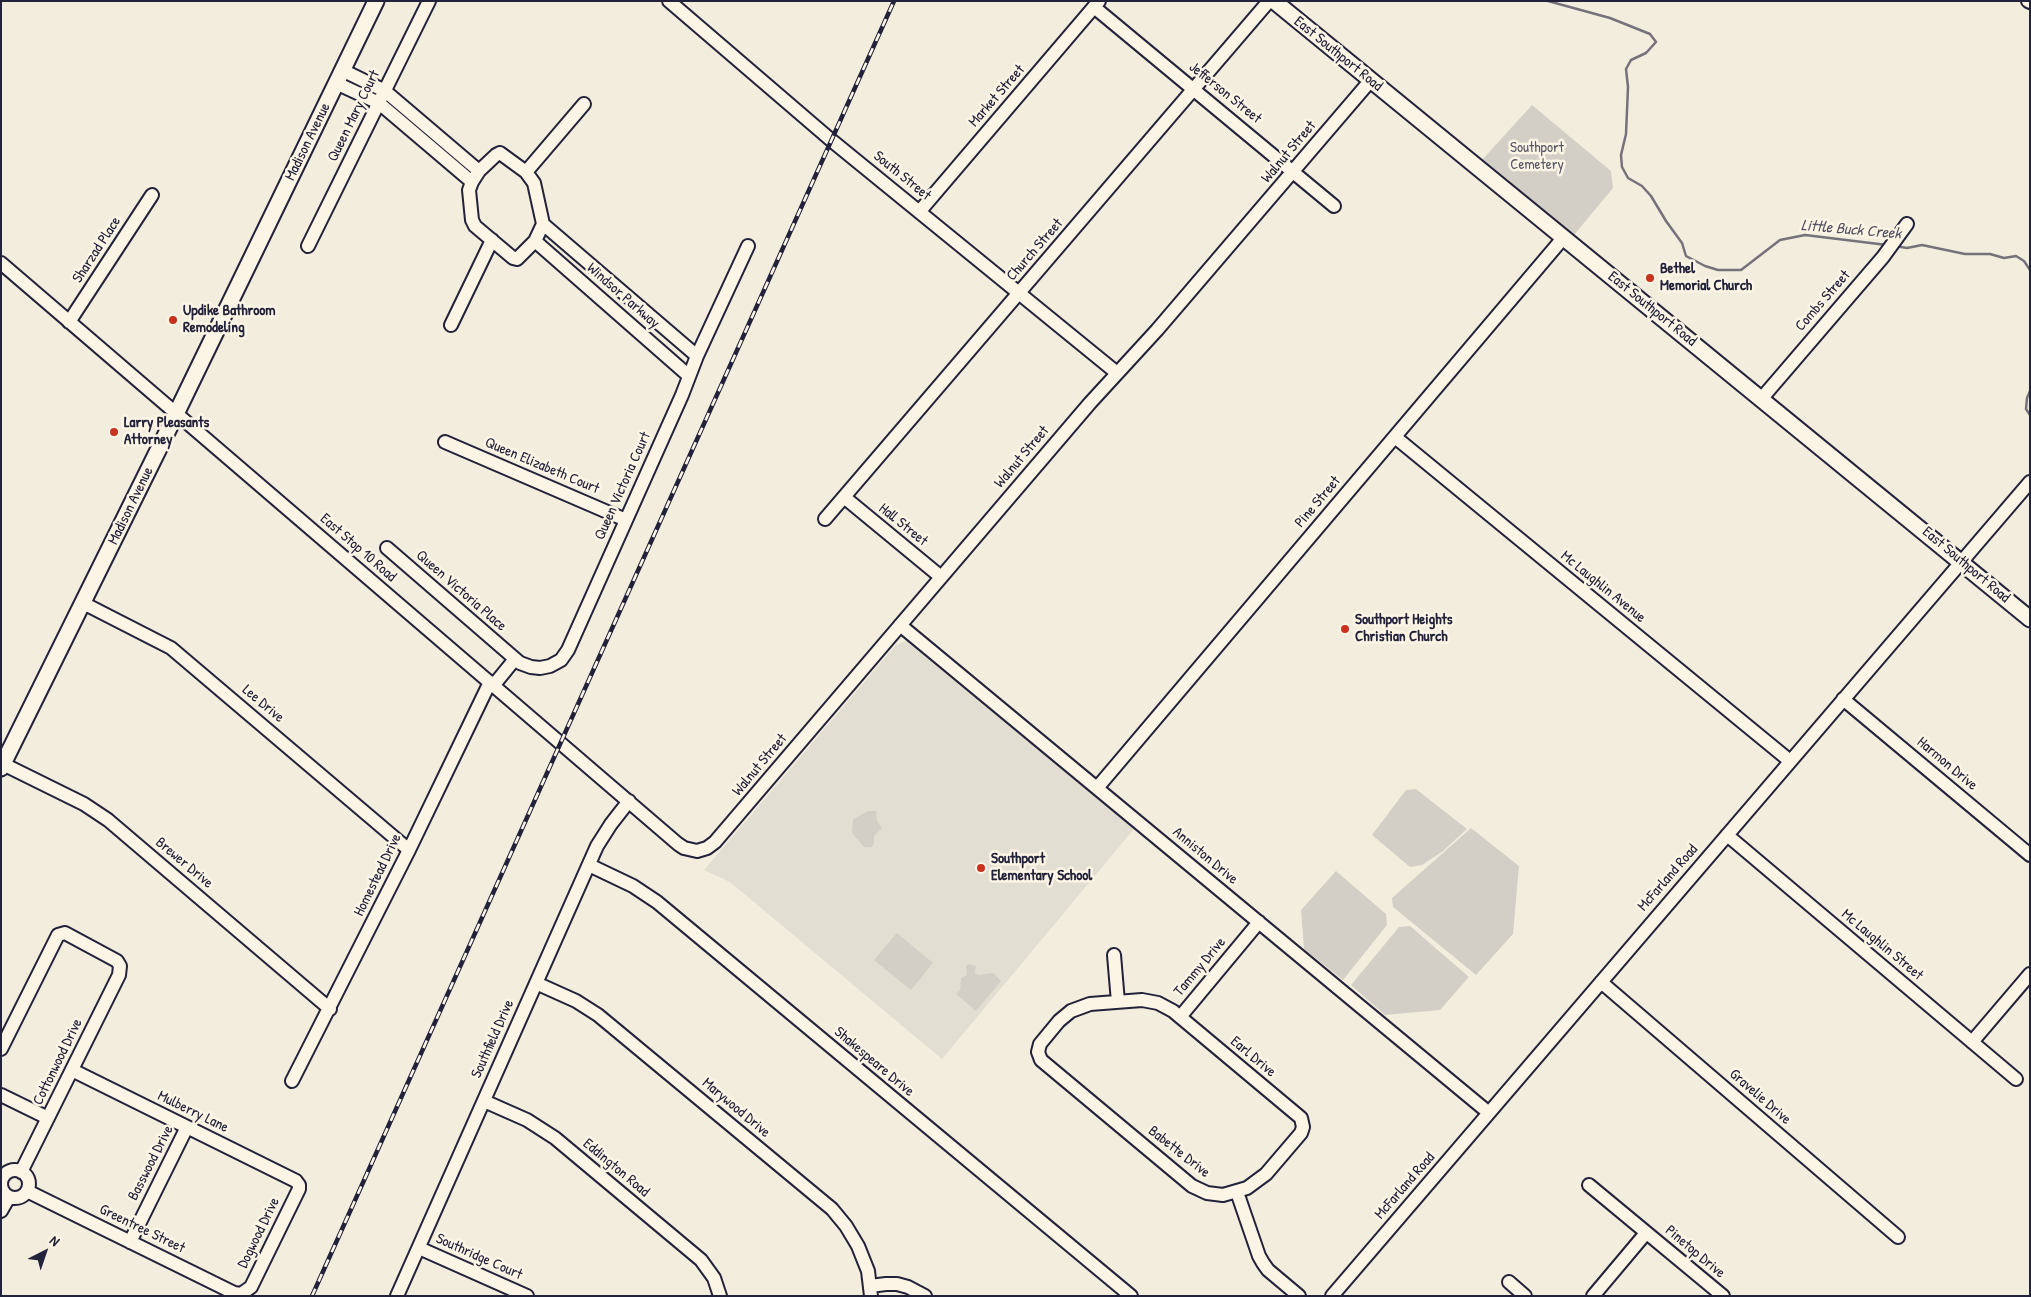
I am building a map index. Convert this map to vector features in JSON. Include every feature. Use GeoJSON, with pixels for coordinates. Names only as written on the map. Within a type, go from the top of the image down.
{"type":"FeatureCollection","features":[{"type":"Feature","properties":{"kind":"main road","name":"Madison Avenue"},"geometry":{"type":"LineString","coordinates":[[2,766],[176,414],[376,1]]}},
{"type":"Feature","properties":{"kind":"main road","name":"East Southport Road"},"geometry":{"type":"LineString","coordinates":[[1274,1],[2030,619]]}},
{"type":"Feature","properties":{"kind":"street","name":"Queen Mary Court"},"geometry":{"type":"LineString","coordinates":[[308,246],[429,1]]}},
{"type":"Feature","properties":{"kind":"street","name":"South Street"},"geometry":{"type":"LineString","coordinates":[[669,1],[831,140],[1117,372]]}},
{"type":"Feature","properties":{"kind":"street","name":"Church Street"},"geometry":{"type":"LineString","coordinates":[[825,520],[1269,1]]}},
{"type":"Feature","properties":{"kind":"street","name":"Market Street"},"geometry":{"type":"LineString","coordinates":[[919,212],[1097,4]]}},
{"type":"Feature","properties":{"kind":"street","name":"Jefferson Street"},"geometry":{"type":"LineString","coordinates":[[1097,4],[1194,89],[1334,206]]}},
{"type":"Feature","properties":{"kind":"street"},"geometry":{"type":"LineString","coordinates":[[339,76],[385,90],[479,171]]}},
{"type":"Feature","properties":{"kind":"street"},"geometry":{"type":"LineString","coordinates":[[339,76],[379,103],[472,182]]}},
{"type":"Feature","properties":{"kind":"street","name":"Walnut Street"},"geometry":{"type":"LineString","coordinates":[[697,851],[707,848],[715,842],[1117,372],[1157,330],[1371,80]]}},
{"type":"Feature","properties":{"kind":"street"},"geometry":{"type":"LineString","coordinates":[[526,172],[584,104]]}},
{"type":"Feature","properties":{"kind":"street"},"geometry":{"type":"LineString","coordinates":[[500,153],[526,172],[534,183],[537,192],[543,224],[534,241],[517,259],[513,258],[473,224],[469,190],[479,171],[496,154],[500,153]]}},
{"type":"Feature","properties":{"kind":"street","name":"Sharzad Place"},"geometry":{"type":"LineString","coordinates":[[69,322],[152,195]]}},
{"type":"Feature","properties":{"kind":"street","name":"Windsor Parkway"},"geometry":{"type":"LineString","coordinates":[[543,224],[697,356]]}},
{"type":"Feature","properties":{"kind":"street","name":"Combs Street"},"geometry":{"type":"LineString","coordinates":[[1762,398],[1883,257],[1907,224]]}},
{"type":"Feature","properties":{"kind":"street","name":"Pine Street"},"geometry":{"type":"LineString","coordinates":[[1097,788],[1564,237]]}},
{"type":"Feature","properties":{"kind":"street"},"geometry":{"type":"LineString","coordinates":[[452,325],[492,240]]}},
{"type":"Feature","properties":{"kind":"street","name":"Windsor Parkway"},"geometry":{"type":"LineString","coordinates":[[534,241],[689,376]]}},
{"type":"Feature","properties":{"kind":"street","name":"Queen Victoria Court"},"geometry":{"type":"LineString","coordinates":[[515,658],[526,666],[536,668],[550,666],[563,657],[748,246]]}},
{"type":"Feature","properties":{"kind":"street","name":"East Stop 10 Road"},"geometry":{"type":"LineString","coordinates":[[1,264],[678,844],[684,848],[697,851]]}},
{"type":"Feature","properties":{"kind":"street","name":"Mc Laughlin Avenue"},"geometry":{"type":"LineString","coordinates":[[1395,437],[1790,761]]}},
{"type":"Feature","properties":{"kind":"street","name":"Queen Elizabeth Court"},"geometry":{"type":"LineString","coordinates":[[445,442],[626,520]]}},
{"type":"Feature","properties":{"kind":"street","name":"McFarland Road"},"geometry":{"type":"LineString","coordinates":[[1332,1296],[2030,482]]}},
{"type":"Feature","properties":{"kind":"street","name":"Hall Street"},"geometry":{"type":"LineString","coordinates":[[844,497],[942,577]]}},
{"type":"Feature","properties":{"kind":"street","name":"Queen Victoria Place"},"geometry":{"type":"LineString","coordinates":[[387,548],[515,658]]}},
{"type":"Feature","properties":{"kind":"street","name":"Lee Drive"},"geometry":{"type":"LineString","coordinates":[[83,603],[165,643],[409,850]]}},
{"type":"Feature","properties":{"kind":"street","name":"Anniston Drive"},"geometry":{"type":"LineString","coordinates":[[900,625],[1489,1113]]}},
{"type":"Feature","properties":{"kind":"street"},"geometry":{"type":"LineString","coordinates":[[491,684],[515,658]]}},
{"type":"Feature","properties":{"kind":"street","name":"Homestead Drive"},"geometry":{"type":"LineString","coordinates":[[292,1081],[330,1009],[491,684]]}},
{"type":"Feature","properties":{"kind":"street","name":"Harmon Drive"},"geometry":{"type":"LineString","coordinates":[[1843,699],[2030,855]]}},
{"type":"Feature","properties":{"kind":"street","name":"Brewer Drive"},"geometry":{"type":"LineString","coordinates":[[2,766],[84,804],[108,820],[330,1009]]}},
{"type":"Feature","properties":{"kind":"street","name":"Southfield Drive"},"geometry":{"type":"LineString","coordinates":[[397,1296],[589,865],[606,830],[629,801]]}},
{"type":"Feature","properties":{"kind":"street","name":"Mc Laughlin Street"},"geometry":{"type":"LineString","coordinates":[[1726,835],[2016,1079]]}},
{"type":"Feature","properties":{"kind":"street","name":"Shakespeare Drive"},"geometry":{"type":"LineString","coordinates":[[589,865],[633,886],[657,902],[1131,1296]]}},
{"type":"Feature","properties":{"kind":"street","name":"Tammy Drive"},"geometry":{"type":"LineString","coordinates":[[1038,1054],[1040,1044],[1068,1013],[1083,1006],[1134,1000],[1150,1001],[1169,1009],[1180,1017],[1259,922]]}},
{"type":"Feature","properties":{"kind":"street","name":"Cottonwood Drive"},"geometry":{"type":"LineString","coordinates":[[1,1049],[58,935],[65,933],[114,958],[120,966],[119,975],[21,1172]]}},
{"type":"Feature","properties":{"kind":"street"},"geometry":{"type":"LineString","coordinates":[[1114,955],[1118,1002]]}},
{"type":"Feature","properties":{"kind":"street"},"geometry":{"type":"LineString","coordinates":[[1972,1042],[2030,974]]}},
{"type":"Feature","properties":{"kind":"street","name":"Gravelie Drive"},"geometry":{"type":"LineString","coordinates":[[1601,982],[1898,1236]]}},
{"type":"Feature","properties":{"kind":"street","name":"Marywood Drive"},"geometry":{"type":"LineString","coordinates":[[536,983],[576,1001],[598,1015],[832,1209],[846,1226],[858,1246],[868,1271],[871,1291]]}},
{"type":"Feature","properties":{"kind":"street","name":"Earl Drive"},"geometry":{"type":"LineString","coordinates":[[1180,1017],[1301,1118],[1303,1124],[1301,1133],[1266,1174],[1251,1186],[1237,1192]]}},
{"type":"Feature","properties":{"kind":"street","name":"Babette Drive"},"geometry":{"type":"LineString","coordinates":[[1038,1054],[1041,1060],[1192,1186],[1211,1194],[1223,1195],[1237,1192]]}},
{"type":"Feature","properties":{"kind":"street","name":"Mulberry Lane"},"geometry":{"type":"LineString","coordinates":[[72,1070],[296,1181],[298,1184]]}},
{"type":"Feature","properties":{"kind":"street"},"geometry":{"type":"LineString","coordinates":[[1,1095],[48,1118]]}},
{"type":"Feature","properties":{"kind":"street","name":"Eddington Road"},"geometry":{"type":"LineString","coordinates":[[484,1101],[527,1120],[555,1138],[698,1257],[714,1278],[720,1296]]}},
{"type":"Feature","properties":{"kind":"street","name":"Basswood Drive"},"geometry":{"type":"LineString","coordinates":[[130,1242],[187,1127]]}},
{"type":"Feature","properties":{"kind":"street"},"geometry":{"type":"LineString","coordinates":[[11,1171],[21,1172],[28,1179],[27,1191],[19,1197],[9,1196],[2,1187],[2,1178],[11,1171]]}},
{"type":"Feature","properties":{"kind":"street","name":"Dogwood Drive"},"geometry":{"type":"LineString","coordinates":[[244,1293],[251,1287],[299,1189],[298,1184]]}},
{"type":"Feature","properties":{"kind":"street","name":"Pinetop Drive"},"geometry":{"type":"LineString","coordinates":[[1589,1185],[1723,1296]]}},
{"type":"Feature","properties":{"kind":"street","name":"Greentree Street"},"geometry":{"type":"LineString","coordinates":[[27,1191],[234,1293],[244,1293]]}},
{"type":"Feature","properties":{"kind":"street"},"geometry":{"type":"LineString","coordinates":[[1237,1192],[1258,1256],[1268,1270],[1299,1296]]}},
{"type":"Feature","properties":{"kind":"street"},"geometry":{"type":"LineString","coordinates":[[1,1212],[9,1196]]}},
{"type":"Feature","properties":{"kind":"street"},"geometry":{"type":"LineString","coordinates":[[1593,1296],[1646,1233]]}},
{"type":"Feature","properties":{"kind":"street","name":"Southridge Court"},"geometry":{"type":"LineString","coordinates":[[419,1248],[527,1296]]}},
{"type":"Feature","properties":{"kind":"street"},"geometry":{"type":"LineString","coordinates":[[1509,1282],[1525,1296]]}},
{"type":"Feature","properties":{"kind":"street"},"geometry":{"type":"LineString","coordinates":[[871,1291],[897,1284],[908,1287],[925,1296]]}},
{"type":"Feature","properties":{"kind":"shaded area"},"geometry":{"type":"Polygon","coordinates":[[[906,641],[1134,829],[942,1059],[730,882],[704,870],[895,646],[906,641]]]}},
{"type":"Feature","properties":{"kind":"green space","name":"Southport Cemetery"},"geometry":{"type":"Polygon","coordinates":[[[1532,105],[1611,171],[1613,188],[1574,235],[1482,160],[1532,105]]]}},
{"type":"Feature","properties":{"kind":"green space"},"geometry":{"type":"Polygon","coordinates":[[[1416,789],[1467,829],[1443,851],[1422,865],[1410,867],[1372,835],[1406,790],[1416,789]]]}},
{"type":"Feature","properties":{"kind":"green space"},"geometry":{"type":"Polygon","coordinates":[[[869,811],[876,811],[877,821],[882,828],[874,836],[872,847],[864,847],[852,833],[853,819],[869,811]]]}},
{"type":"Feature","properties":{"kind":"green space"},"geometry":{"type":"Polygon","coordinates":[[[1471,828],[1519,866],[1513,934],[1476,975],[1393,907],[1392,898],[1471,828]]]}},
{"type":"Feature","properties":{"kind":"green space"},"geometry":{"type":"Polygon","coordinates":[[[1336,871],[1386,914],[1387,925],[1343,980],[1304,949],[1301,910],[1336,871]]]}},
{"type":"Feature","properties":{"kind":"green space"},"geometry":{"type":"Polygon","coordinates":[[[1410,926],[1469,977],[1440,1010],[1385,1015],[1351,985],[1399,927],[1410,926]]]}},
{"type":"Feature","properties":{"kind":"green space"},"geometry":{"type":"Polygon","coordinates":[[[897,933],[933,963],[911,990],[874,960],[897,933]]]}},
{"type":"Feature","properties":{"kind":"green space"},"geometry":{"type":"Polygon","coordinates":[[[969,964],[976,966],[975,973],[978,975],[993,973],[1001,981],[976,1011],[956,994],[960,990],[961,978],[967,975],[966,967],[969,964]]]}},
{"type":"Feature","properties":{"kind":"waterway","name":"Little Buck Creek"},"geometry":{"type":"LineString","coordinates":[[1548,1],[1610,18],[1650,34],[1656,42],[1646,53],[1631,60],[1626,69],[1628,87],[1626,134],[1621,155],[1622,167],[1628,178],[1642,186],[1651,196],[1682,243],[1686,256],[1705,266],[1718,270],[1741,270],[1780,240],[1805,235],[1887,245]]}},
{"type":"Feature","properties":{"kind":"waterway","name":"Little Buck Creek"},"geometry":{"type":"LineString","coordinates":[[1895,246],[1907,248],[1922,245],[1965,254],[1990,254],[2004,258],[2016,256],[2024,261],[2030,270]]}},
{"type":"Feature","properties":{"kind":"waterway","name":"Little Buck Creek"},"geometry":{"type":"LineString","coordinates":[[2030,391],[2026,409],[2030,415]]}},
{"type":"Feature","properties":{"kind":"railway"},"geometry":{"type":"LineString","coordinates":[[312,1296],[894,1]]}},
{"type":"Feature","properties":{"kind":"place","name":"Bethel Memorial Church"},"geometry":{"type":"Point","coordinates":[1650,278]}},
{"type":"Feature","properties":{"kind":"place","name":"Updike Bathroom Remodeling"},"geometry":{"type":"Point","coordinates":[173,320]}},
{"type":"Feature","properties":{"kind":"place","name":"Larry Pleasants Attorney"},"geometry":{"type":"Point","coordinates":[114,432]}},
{"type":"Feature","properties":{"kind":"place","name":"Southport Heights Christian Church"},"geometry":{"type":"Point","coordinates":[1345,629]}},
{"type":"Feature","properties":{"kind":"place","name":"Southport Elementary School"},"geometry":{"type":"Point","coordinates":[981,868]}}]}
